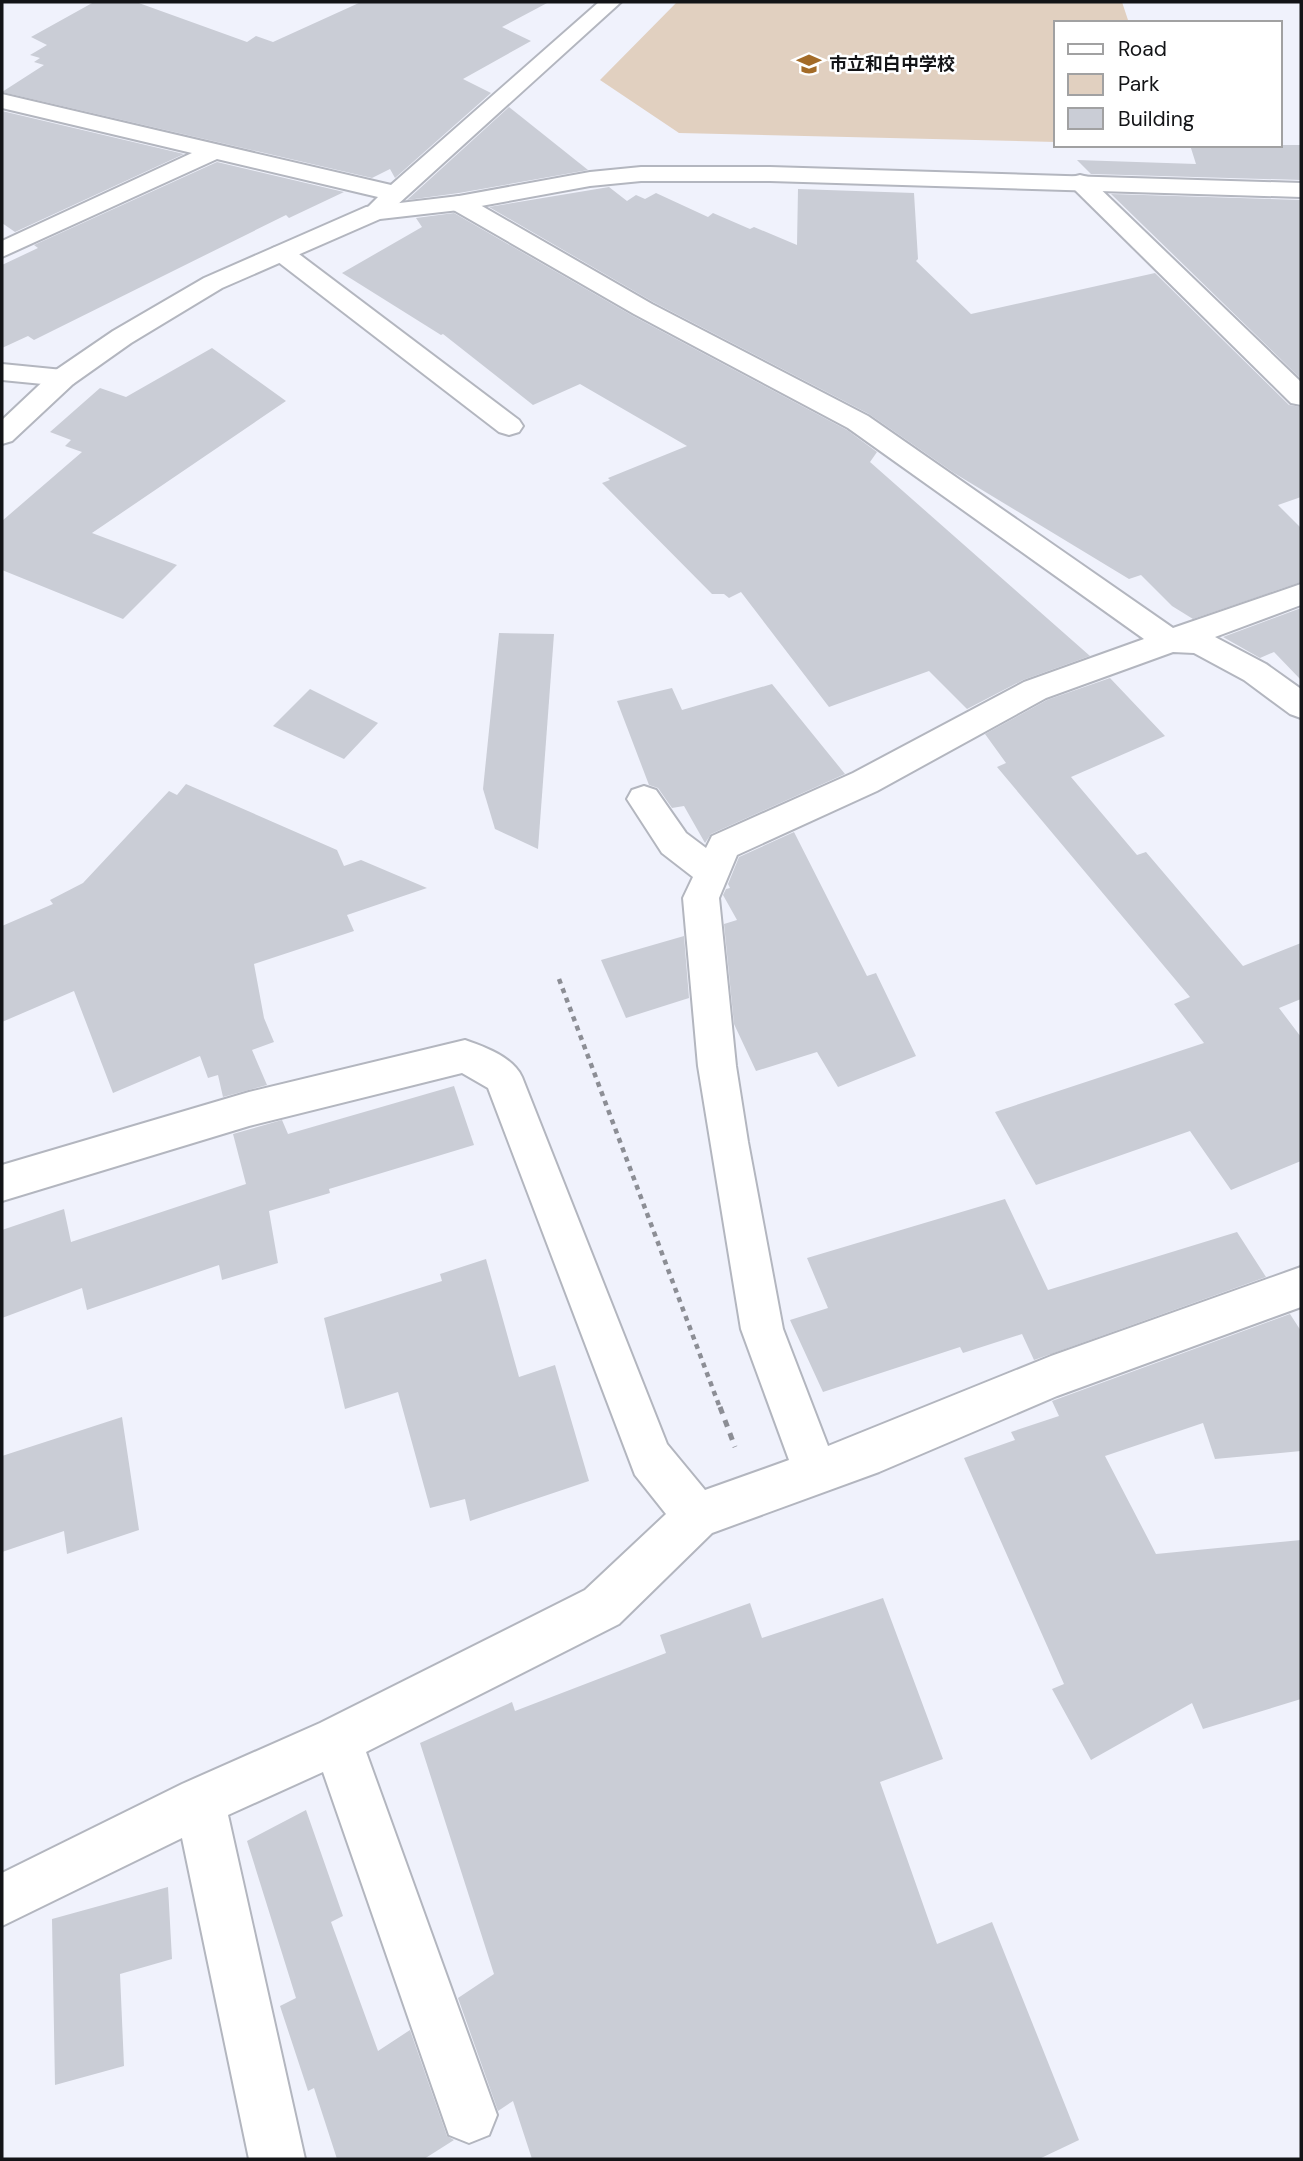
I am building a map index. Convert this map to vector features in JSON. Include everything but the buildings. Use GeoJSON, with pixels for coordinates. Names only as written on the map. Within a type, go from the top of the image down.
{"type":"FeatureCollection","features":[{"type":"Feature","properties":{"kind":"street"},"geometry":{"type":"LineString","coordinates":[[2,435],[63,378],[122,337],[213,283],[375,212],[611,2]]}},
{"type":"Feature","properties":{"kind":"street"},"geometry":{"type":"LineString","coordinates":[[2,101],[397,194]]}},
{"type":"Feature","properties":{"kind":"street"},"geometry":{"type":"LineString","coordinates":[[12,124],[42,111]]}},
{"type":"Feature","properties":{"kind":"street"},"geometry":{"type":"LineString","coordinates":[[2,250],[215,151]]}},
{"type":"Feature","properties":{"kind":"street"},"geometry":{"type":"LineString","coordinates":[[375,212],[459,203],[590,179],[640,174],[770,174],[1301,190]]}},
{"type":"Feature","properties":{"kind":"street"},"geometry":{"type":"LineString","coordinates":[[1080,182],[1301,397]]}},
{"type":"Feature","properties":{"kind":"street"},"geometry":{"type":"LineString","coordinates":[[459,203],[643,309],[858,422],[1169,641],[1199,642],[1255,672],[1301,706]]}},
{"type":"Feature","properties":{"kind":"street"},"geometry":{"type":"LineString","coordinates":[[282,253],[509,426]]}},
{"type":"Feature","properties":{"kind":"street"},"geometry":{"type":"LineString","coordinates":[[2,372],[63,378]]}},
{"type":"Feature","properties":{"kind":"street"},"geometry":{"type":"LineString","coordinates":[[816,1472],[762,1329],[728,1142],[717,1066],[701,898],[724,846],[865,782],[1035,690],[1301,594]]}},
{"type":"Feature","properties":{"kind":"street"},"geometry":{"type":"LineString","coordinates":[[644,799],[674,843],[712,873]]}},
{"type":"Feature","properties":{"kind":"street"},"geometry":{"type":"LineString","coordinates":[[2,1183],[249,1109],[465,1056],[503,1077],[651,1459],[697,1516]]}},
{"type":"Feature","properties":{"kind":"street"},"geometry":{"type":"LineString","coordinates":[[2,1900],[200,1802],[337,1740],[602,1607],[697,1516],[879,1450],[1051,1377],[1301,1287]]}},
{"type":"Feature","properties":{"kind":"street"},"geometry":{"type":"LineString","coordinates":[[337,1740],[469,2115]]}},
{"type":"Feature","properties":{"kind":"street"},"geometry":{"type":"LineString","coordinates":[[200,1802],[277,2159]]}},
{"type":"Feature","properties":{"kind":"path"},"geometry":{"type":"LineString","coordinates":[[559,979],[735,1449],[755,1494]]}},
{"type":"Feature","properties":{"kind":"green space","name":"市立和白中学校"},"geometry":{"type":"Polygon","coordinates":[[[677,2],[1122,2],[1128,21],[1054,21],[1054,142],[679,133],[600,80],[677,2]]]}},
{"type":"Feature","properties":{"kind":"place","name":"市立和白中学校"},"geometry":{"type":"Point","coordinates":[809,64]}}]}
